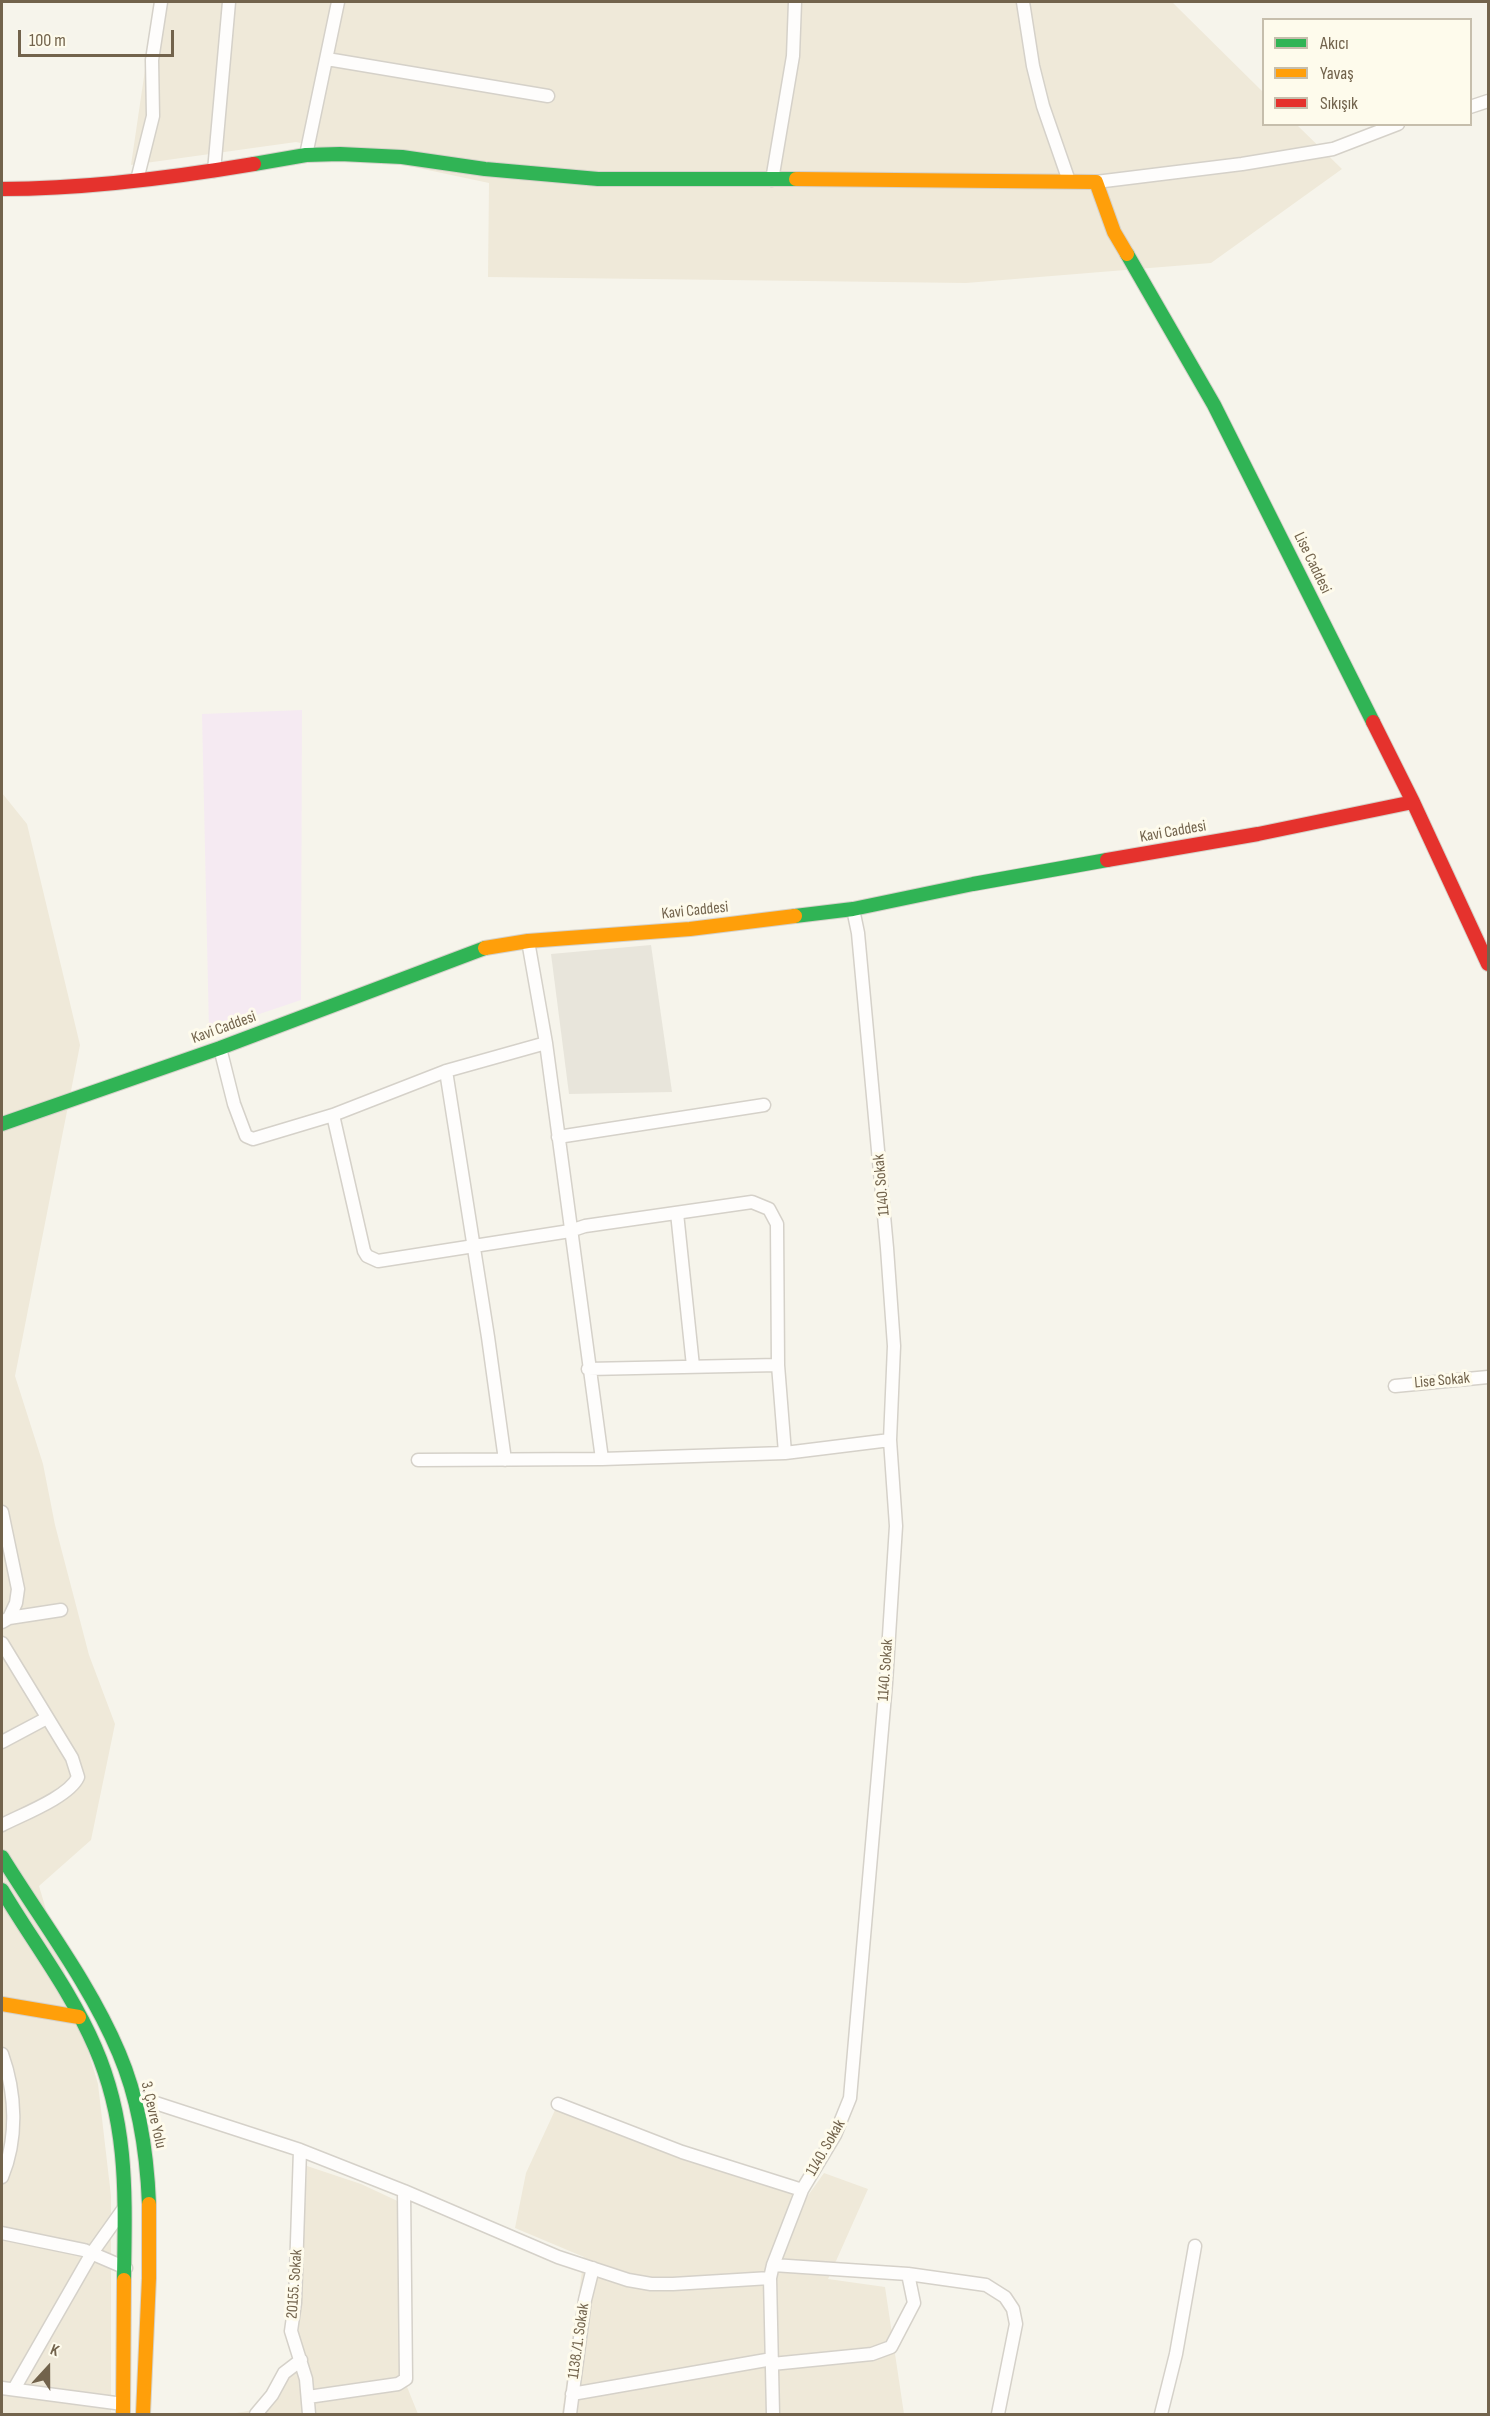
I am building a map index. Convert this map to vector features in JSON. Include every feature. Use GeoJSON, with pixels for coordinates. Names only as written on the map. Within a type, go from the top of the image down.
{"type":"FeatureCollection","features":[{"type":"Feature","properties":{"kind":"street"},"geometry":{"type":"LineString","coordinates":[[137,180],[153,116],[152,60],[160,2]]}},
{"type":"Feature","properties":{"kind":"street"},"geometry":{"type":"LineString","coordinates":[[214,171],[229,2]]}},
{"type":"Feature","properties":{"kind":"street"},"geometry":{"type":"LineString","coordinates":[[306,155],[338,2]]}},
{"type":"Feature","properties":{"kind":"street"},"geometry":{"type":"LineString","coordinates":[[772,180],[792,56],[795,2]]}},
{"type":"Feature","properties":{"kind":"street"},"geometry":{"type":"LineString","coordinates":[[1023,2],[1035,76],[1069,181]]}},
{"type":"Feature","properties":{"kind":"street"},"geometry":{"type":"LineString","coordinates":[[327,59],[548,96]]}},
{"type":"Feature","properties":{"kind":"street"},"geometry":{"type":"LineString","coordinates":[[1472,106],[1488,101]]}},
{"type":"Feature","properties":{"kind":"street"},"geometry":{"type":"LineString","coordinates":[[2,189],[57,189],[214,171],[306,155],[340,154],[402,157],[485,169],[598,179],[1096,182],[1242,164],[1333,149],[1393,126]]}},
{"type":"Feature","properties":{"kind":"street","name":"Lise Caddesi"},"geometry":{"type":"LineString","coordinates":[[1096,182],[1111,227],[1214,405],[1413,802],[1488,964]]}},
{"type":"Feature","properties":{"kind":"street","name":"Kavi Caddesi"},"geometry":{"type":"LineString","coordinates":[[2,1124],[220,1048],[465,954],[528,941],[690,929],[852,909],[984,882],[1258,834],[1413,802]]}},
{"type":"Feature","properties":{"kind":"street","name":"1140. Sokak"},"geometry":{"type":"LineString","coordinates":[[773,2415],[771,2278],[773,2265],[801,2190],[835,2135],[850,2098],[885,1695],[896,1526],[890,1440],[894,1346],[858,933],[852,909]]}},
{"type":"Feature","properties":{"kind":"street"},"geometry":{"type":"LineString","coordinates":[[528,941],[546,1043],[588,1369],[602,1459]]}},
{"type":"Feature","properties":{"kind":"street"},"geometry":{"type":"LineString","coordinates":[[220,1048],[234,1104],[246,1136],[253,1139],[333,1115],[446,1071],[546,1043]]}},
{"type":"Feature","properties":{"kind":"street"},"geometry":{"type":"LineString","coordinates":[[446,1071],[505,1460]]}},
{"type":"Feature","properties":{"kind":"street"},"geometry":{"type":"LineString","coordinates":[[558,1137],[764,1105]]}},
{"type":"Feature","properties":{"kind":"street"},"geometry":{"type":"LineString","coordinates":[[333,1115],[364,1251],[372,1259],[384,1261],[570,1231],[585,1226],[752,1202],[765,1206],[774,1216],[779,1254],[778,1365],[785,1453]]}},
{"type":"Feature","properties":{"kind":"street"},"geometry":{"type":"LineString","coordinates":[[676,1213],[693,1366]]}},
{"type":"Feature","properties":{"kind":"street"},"geometry":{"type":"LineString","coordinates":[[588,1369],[778,1365]]}},
{"type":"Feature","properties":{"kind":"street","name":"Lise Sokak"},"geometry":{"type":"LineString","coordinates":[[1395,1386],[1488,1377]]}},
{"type":"Feature","properties":{"kind":"street"},"geometry":{"type":"LineString","coordinates":[[418,1460],[602,1459],[785,1453],[890,1440]]}},
{"type":"Feature","properties":{"kind":"street"},"geometry":{"type":"LineString","coordinates":[[2,1512],[18,1588],[16,1603],[5,1620]]}},
{"type":"Feature","properties":{"kind":"street"},"geometry":{"type":"LineString","coordinates":[[5,1620],[61,1610]]}},
{"type":"Feature","properties":{"kind":"street"},"geometry":{"type":"LineString","coordinates":[[2,1643],[72,1758],[78,1777],[74,1785],[60,1795],[2,1825]]}},
{"type":"Feature","properties":{"kind":"street"},"geometry":{"type":"LineString","coordinates":[[2,1742],[47,1718]]}},
{"type":"Feature","properties":{"kind":"street","name":"3. Çevre Yolu"},"geometry":{"type":"LineString","coordinates":[[2,1857],[96,2005],[114,2042],[134,2096],[143,2136],[148,2178],[149,2264],[143,2415]]}},
{"type":"Feature","properties":{"kind":"street"},"geometry":{"type":"LineString","coordinates":[[2,1890],[79,2017],[100,2062],[117,2119],[124,2161],[125,2207],[126,2268],[120,2407],[8,2388],[92,2253],[125,2207]]}},
{"type":"Feature","properties":{"kind":"street"},"geometry":{"type":"LineString","coordinates":[[2,2004],[79,2017]]}},
{"type":"Feature","properties":{"kind":"street"},"geometry":{"type":"LineString","coordinates":[[2,2054],[8,2070],[13,2108],[12,2137],[2,2177]]}},
{"type":"Feature","properties":{"kind":"street"},"geometry":{"type":"LineString","coordinates":[[134,2096],[300,2150],[404,2191],[558,2257],[628,2280],[651,2284],[696,2284],[771,2278]]}},
{"type":"Feature","properties":{"kind":"street"},"geometry":{"type":"LineString","coordinates":[[558,2104],[682,2152],[801,2190]]}},
{"type":"Feature","properties":{"kind":"street","name":"20155. Sokak"},"geometry":{"type":"LineString","coordinates":[[300,2150],[295,2303],[291,2331],[306,2379],[309,2415]]}},
{"type":"Feature","properties":{"kind":"street"},"geometry":{"type":"LineString","coordinates":[[308,2397],[398,2384],[406,2379],[404,2191]]}},
{"type":"Feature","properties":{"kind":"street"},"geometry":{"type":"LineString","coordinates":[[2,2233],[92,2253],[126,2268]]}},
{"type":"Feature","properties":{"kind":"street"},"geometry":{"type":"LineString","coordinates":[[1161,2415],[1176,2354],[1195,2246]]}},
{"type":"Feature","properties":{"kind":"street"},"geometry":{"type":"LineString","coordinates":[[773,2265],[908,2274],[986,2285],[1000,2292],[1010,2303],[1016,2324],[998,2415]]}},
{"type":"Feature","properties":{"kind":"street","name":"1138./1. Sokak"},"geometry":{"type":"LineString","coordinates":[[570,2415],[585,2300],[593,2268]]}},
{"type":"Feature","properties":{"kind":"street"},"geometry":{"type":"LineString","coordinates":[[572,2394],[772,2362],[872,2354],[891,2347],[914,2303],[908,2274]]}},
{"type":"Feature","properties":{"kind":"street"},"geometry":{"type":"LineString","coordinates":[[256,2415],[272,2395],[284,2373],[301,2360]]}},
{"type":"Feature","properties":{"kind":"shaded area"},"geometry":{"type":"Polygon","coordinates":[[[155,2],[1172,2],[1262,91],[1262,126],[1298,126],[1342,169],[1211,263],[966,283],[488,277],[489,183],[296,142],[131,165],[155,2]]]}},
{"type":"Feature","properties":{"kind":"shaded area"},"geometry":{"type":"Polygon","coordinates":[[[302,710],[301,1000],[209,1031],[202,714],[302,710]]]}},
{"type":"Feature","properties":{"kind":"shaded area"},"geometry":{"type":"Polygon","coordinates":[[[2,793],[27,824],[80,1045],[15,1376],[43,1464],[55,1525],[89,1655],[115,1724],[91,1840],[39,1886],[98,2084],[111,2196],[111,2412],[160,2414],[2,2414],[2,793]]]}},
{"type":"Feature","properties":{"kind":"shaded area"},"geometry":{"type":"Polygon","coordinates":[[[651,945],[672,1092],[569,1094],[551,954],[651,945]]]}},
{"type":"Feature","properties":{"kind":"shaded area"},"geometry":{"type":"Polygon","coordinates":[[[556,2108],[687,2157],[807,2197],[824,2173],[868,2189],[828,2279],[885,2287],[904,2414],[562,2414],[584,2257],[515,2228],[526,2173],[556,2108]]]}},
{"type":"Feature","properties":{"kind":"shaded area"},"geometry":{"type":"Polygon","coordinates":[[[307,2166],[361,2184],[404,2204],[401,2372],[418,2414],[230,2414],[254,2410],[292,2359],[298,2341],[307,2166]]]}},
{"type":"Feature","properties":{"kind":"traffic: fast"},"geometry":{"type":"LineString","coordinates":[[254,164],[306,155],[340,154],[402,157],[485,169],[598,179],[796,179]]}},
{"type":"Feature","properties":{"kind":"traffic: fast"},"geometry":{"type":"LineString","coordinates":[[1127,254],[1214,405],[1373,722]]}},
{"type":"Feature","properties":{"kind":"traffic: fast"},"geometry":{"type":"LineString","coordinates":[[795,916],[853,909],[973,884],[1107,860]]}},
{"type":"Feature","properties":{"kind":"traffic: fast"},"geometry":{"type":"LineString","coordinates":[[2,1124],[220,1048],[485,948]]}},
{"type":"Feature","properties":{"kind":"traffic: fast"},"geometry":{"type":"LineString","coordinates":[[2,1857],[80,1977],[119,2053],[132,2089],[141,2127],[149,2204]]}},
{"type":"Feature","properties":{"kind":"traffic: fast"},"geometry":{"type":"LineString","coordinates":[[2,1890],[75,2006],[106,2076],[114,2105],[123,2162],[124,2280]]}},
{"type":"Feature","properties":{"kind":"traffic: slow"},"geometry":{"type":"LineString","coordinates":[[796,179],[1096,182],[1114,232],[1127,254]]}},
{"type":"Feature","properties":{"kind":"traffic: slow"},"geometry":{"type":"LineString","coordinates":[[485,948],[528,941],[690,929],[795,916]]}},
{"type":"Feature","properties":{"kind":"traffic: slow"},"geometry":{"type":"LineString","coordinates":[[2,2004],[79,2017]]}},
{"type":"Feature","properties":{"kind":"traffic: slow"},"geometry":{"type":"LineString","coordinates":[[143,2414],[149,2278],[149,2204]]}},
{"type":"Feature","properties":{"kind":"traffic: slow"},"geometry":{"type":"LineString","coordinates":[[123,2414],[124,2280]]}},
{"type":"Feature","properties":{"kind":"traffic: jam"},"geometry":{"type":"LineString","coordinates":[[2,189],[128,182],[254,164]]}},
{"type":"Feature","properties":{"kind":"traffic: jam"},"geometry":{"type":"LineString","coordinates":[[1373,722],[1488,964]]}},
{"type":"Feature","properties":{"kind":"traffic: jam"},"geometry":{"type":"LineString","coordinates":[[1107,860],[1258,834],[1413,802]]}}]}
